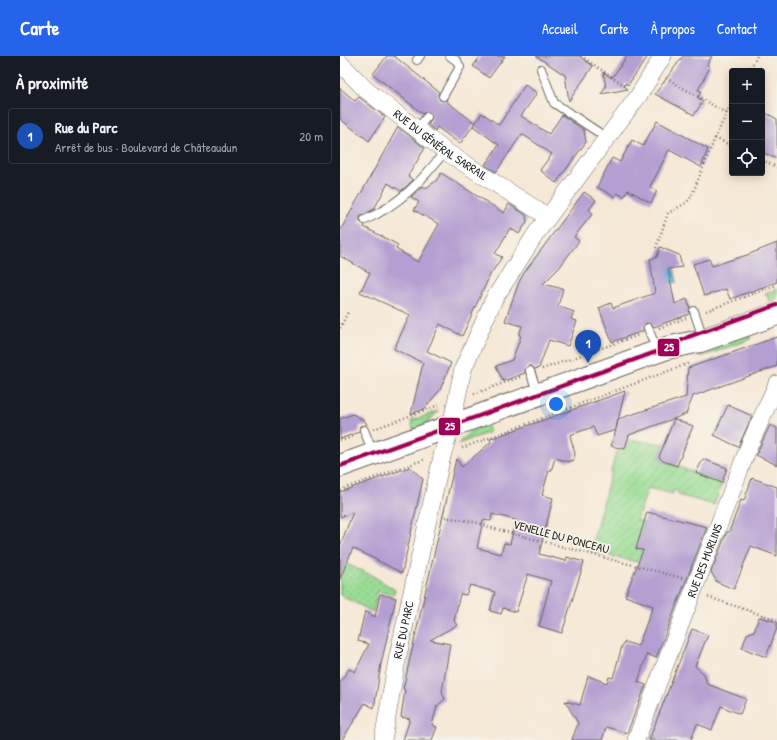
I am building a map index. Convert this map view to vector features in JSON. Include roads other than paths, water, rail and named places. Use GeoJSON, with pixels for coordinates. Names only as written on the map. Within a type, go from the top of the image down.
{"type":"FeatureCollection","features":[{"type":"Feature","properties":{"kind":"main road"},"geometry":{"type":"LineString","coordinates":[[662,350],[697,319],[777,305]]}},
{"type":"Feature","properties":{"kind":"main road"},"geometry":{"type":"LineString","coordinates":[[340,466],[662,350],[700,341],[777,314]]}},
{"type":"Feature","properties":{"kind":"main road"},"geometry":{"type":"LineString","coordinates":[[662,350],[695,348],[777,320]]}},
{"type":"Feature","properties":{"kind":"street","name":"RUE DU PARC"},"geometry":{"type":"LineString","coordinates":[[383,740],[397,660],[429,513],[442,456],[451,426],[463,369],[479,330],[509,275],[548,217],[639,95],[663,56]]}},
{"type":"Feature","properties":{"kind":"street","name":"RUE DU GÉNÉRAL SARRAIL"},"geometry":{"type":"LineString","coordinates":[[340,63],[366,90],[422,123],[444,151],[548,217]]}},
{"type":"Feature","properties":{"kind":"street","name":"RUE DES MURLINS"},"geometry":{"type":"LineString","coordinates":[[636,740],[743,459],[777,384]]}},
{"type":"Feature","properties":{"kind":"lane"},"geometry":{"type":"LineString","coordinates":[[443,96],[460,67],[450,56]]}},
{"type":"Feature","properties":{"kind":"lane"},"geometry":{"type":"LineString","coordinates":[[541,70],[554,103],[607,138]]}},
{"type":"Feature","properties":{"kind":"lane"},"geometry":{"type":"LineString","coordinates":[[365,220],[394,205],[427,172],[444,151]]}},
{"type":"Feature","properties":{"kind":"lane"},"geometry":{"type":"LineString","coordinates":[[649,329],[662,350]]}},
{"type":"Feature","properties":{"kind":"lane"},"geometry":{"type":"LineString","coordinates":[[530,372],[538,394]]}},
{"type":"Feature","properties":{"kind":"lane"},"geometry":{"type":"LineString","coordinates":[[365,431],[373,454]]}},
{"type":"Feature","properties":{"kind":"water"},"geometry":{"type":"Polygon","coordinates":[[[673,263],[677,282],[667,284],[664,264],[673,263]]]}},
{"type":"Feature","properties":{"kind":"place","name":"Rue du Parc"},"geometry":{"type":"Point","coordinates":[588,363]}}]}
